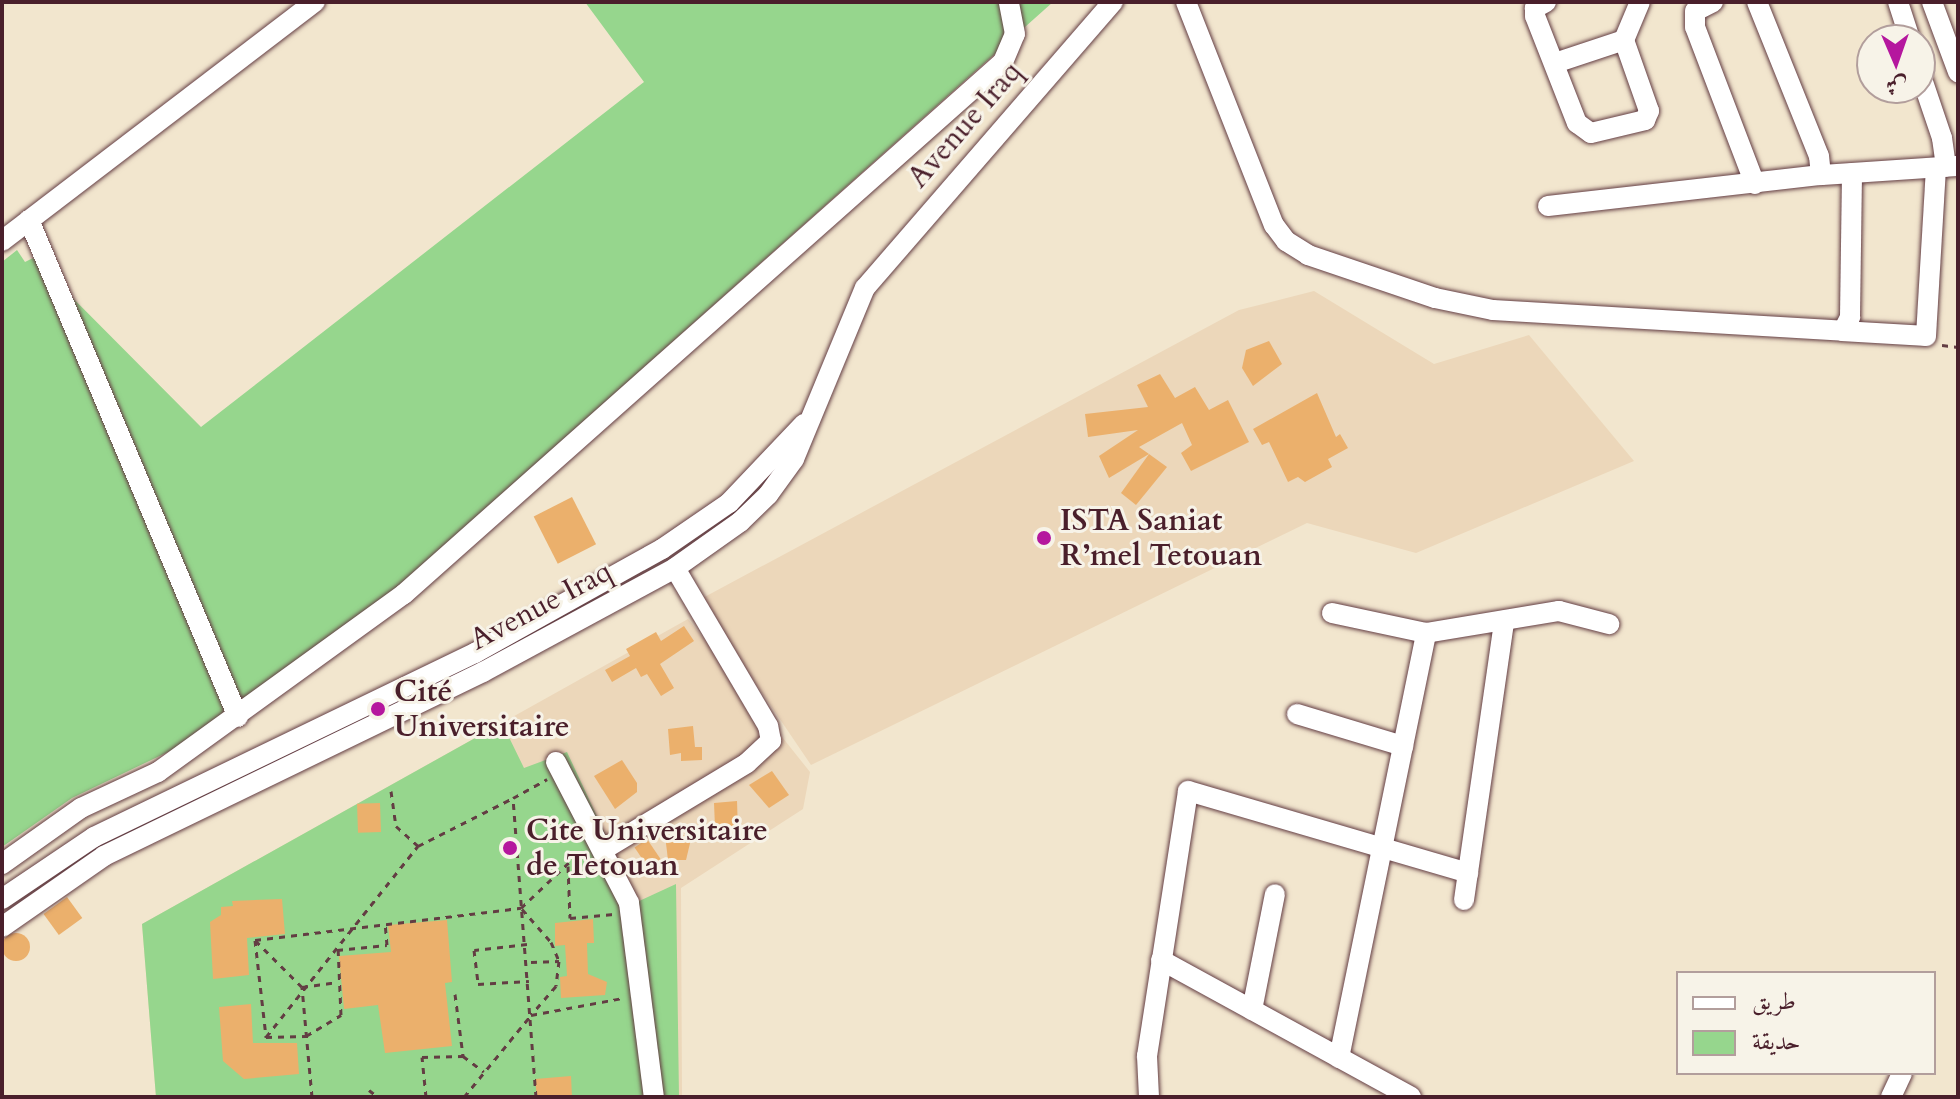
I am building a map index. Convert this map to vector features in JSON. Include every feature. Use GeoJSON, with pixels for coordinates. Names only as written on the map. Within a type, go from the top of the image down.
{"type":"FeatureCollection","features":[{"type":"Feature","properties":{"kind":"street"},"geometry":{"type":"LineString","coordinates":[[2,241],[315,2]]}},
{"type":"Feature","properties":{"kind":"street"},"geometry":{"type":"LineString","coordinates":[[2,864],[81,808],[158,772],[404,594],[993,72],[1012,49],[1015,34],[1009,2]]}},
{"type":"Feature","properties":{"kind":"street","name":"Avenue Iraq"},"geometry":{"type":"LineString","coordinates":[[2,927],[114,851],[483,672],[675,568],[768,495],[794,459],[851,314],[880,267],[1113,2]]}},
{"type":"Feature","properties":{"kind":"street"},"geometry":{"type":"LineString","coordinates":[[1186,2],[1274,225],[1286,241],[1308,255],[1421,294],[1493,310],[1926,336],[1950,135],[1935,104]]}},
{"type":"Feature","properties":{"kind":"street"},"geometry":{"type":"LineString","coordinates":[[1546,2],[1535,8],[1535,16],[1582,131],[1645,120],[1649,111],[1624,40],[1640,2]]}},
{"type":"Feature","properties":{"kind":"street"},"geometry":{"type":"LineString","coordinates":[[1713,2],[1693,14],[1695,27],[1755,184]]}},
{"type":"Feature","properties":{"kind":"street"},"geometry":{"type":"LineString","coordinates":[[1757,2],[1819,156],[1821,175]]}},
{"type":"Feature","properties":{"kind":"street"},"geometry":{"type":"LineString","coordinates":[[1898,2],[1905,24]]}},
{"type":"Feature","properties":{"kind":"street"},"geometry":{"type":"LineString","coordinates":[[1932,2],[1958,72]]}},
{"type":"Feature","properties":{"kind":"street"},"geometry":{"type":"LineString","coordinates":[[1555,63],[1624,40]]}},
{"type":"Feature","properties":{"kind":"street"},"geometry":{"type":"LineString","coordinates":[[1548,206],[1821,175],[1947,167]]}},
{"type":"Feature","properties":{"kind":"street"},"geometry":{"type":"LineString","coordinates":[[1843,331],[1850,317],[1852,173]]}},
{"type":"Feature","properties":{"kind":"street"},"geometry":{"type":"LineString","coordinates":[[29,220],[238,717]]}},
{"type":"Feature","properties":{"kind":"street","name":"Avenue Iraq"},"geometry":{"type":"LineString","coordinates":[[2,899],[94,837],[475,653],[662,549],[729,503],[777,447],[807,421]]}},
{"type":"Feature","properties":{"kind":"street"},"geometry":{"type":"LineString","coordinates":[[598,854],[759,756],[771,741],[768,726],[675,568]]}},
{"type":"Feature","properties":{"kind":"street"},"geometry":{"type":"LineString","coordinates":[[1332,613],[1426,633],[1573,611],[1609,624]]}},
{"type":"Feature","properties":{"kind":"street"},"geometry":{"type":"LineString","coordinates":[[1464,900],[1504,621]]}},
{"type":"Feature","properties":{"kind":"street"},"geometry":{"type":"LineString","coordinates":[[1339,1058],[1426,633]]}},
{"type":"Feature","properties":{"kind":"street"},"geometry":{"type":"LineString","coordinates":[[1297,714],[1403,746]]}},
{"type":"Feature","properties":{"kind":"street"},"geometry":{"type":"LineString","coordinates":[[558,767],[633,921],[654,1097]]}},
{"type":"Feature","properties":{"kind":"street"},"geometry":{"type":"LineString","coordinates":[[1149,1097],[1147,1056],[1188,791],[1468,873]]}},
{"type":"Feature","properties":{"kind":"street"},"geometry":{"type":"LineString","coordinates":[[1252,1010],[1275,894]]}},
{"type":"Feature","properties":{"kind":"street"},"geometry":{"type":"LineString","coordinates":[[1161,960],[1411,1097]]}},
{"type":"Feature","properties":{"kind":"street"},"geometry":{"type":"LineString","coordinates":[[1891,1097],[1901,1075]]}},
{"type":"Feature","properties":{"kind":"path"},"geometry":{"type":"LineString","coordinates":[[266,1037],[302,987],[418,846],[513,798],[558,767]]}},
{"type":"Feature","properties":{"kind":"path"},"geometry":{"type":"LineString","coordinates":[[391,791],[396,826],[418,846]]}},
{"type":"Feature","properties":{"kind":"path"},"geometry":{"type":"LineString","coordinates":[[513,798],[521,908],[529,962],[536,1097]]}},
{"type":"Feature","properties":{"kind":"path"},"geometry":{"type":"LineString","coordinates":[[255,940],[521,908],[586,846],[598,854]]}},
{"type":"Feature","properties":{"kind":"path"},"geometry":{"type":"LineString","coordinates":[[568,866],[570,918],[624,913]]}},
{"type":"Feature","properties":{"kind":"path"},"geometry":{"type":"LineString","coordinates":[[464,1097],[556,986],[559,961],[551,942],[521,908]]}},
{"type":"Feature","properties":{"kind":"path"},"geometry":{"type":"LineString","coordinates":[[337,950],[387,945],[385,922]]}},
{"type":"Feature","properties":{"kind":"path"},"geometry":{"type":"LineString","coordinates":[[255,940],[302,987],[312,1097]]}},
{"type":"Feature","properties":{"kind":"path"},"geometry":{"type":"LineString","coordinates":[[255,940],[266,1037]]}},
{"type":"Feature","properties":{"kind":"path"},"geometry":{"type":"LineString","coordinates":[[266,1037],[306,1036],[341,1015],[339,943]]}},
{"type":"Feature","properties":{"kind":"path"},"geometry":{"type":"LineString","coordinates":[[527,944],[474,950],[478,984],[529,981]]}},
{"type":"Feature","properties":{"kind":"path"},"geometry":{"type":"LineString","coordinates":[[529,962],[559,961]]}},
{"type":"Feature","properties":{"kind":"path"},"geometry":{"type":"LineString","coordinates":[[302,987],[338,982]]}},
{"type":"Feature","properties":{"kind":"path"},"geometry":{"type":"LineString","coordinates":[[455,994],[463,1056]]}},
{"type":"Feature","properties":{"kind":"path"},"geometry":{"type":"LineString","coordinates":[[531,1015],[630,997]]}},
{"type":"Feature","properties":{"kind":"path"},"geometry":{"type":"LineString","coordinates":[[426,1097],[422,1057],[463,1056],[484,1072]]}},
{"type":"Feature","properties":{"kind":"path"},"geometry":{"type":"LineString","coordinates":[[369,1090],[378,1097]]}},
{"type":"Feature","properties":{"kind":"shaded area","name":"ISTA Saniat R’mel Tetouan"},"geometry":{"type":"Polygon","coordinates":[[[1314,291],[1434,364],[1529,335],[1634,461],[1416,553],[1307,523],[811,765],[699,600],[1239,310],[1314,291]]]}},
{"type":"Feature","properties":{"kind":"shaded area","name":"Cite Universitaire de Tetouan"},"geometry":{"type":"Polygon","coordinates":[[[688,619],[810,772],[803,809],[681,888],[682,1097],[156,1097],[142,924],[688,619]]]}},
{"type":"Feature","properties":{"kind":"green space"},"geometry":{"type":"Polygon","coordinates":[[[585,2],[1053,2],[371,611],[193,740],[72,798],[2,847],[2,262],[17,250],[25,262],[33,258],[201,427],[644,82],[585,2]]]}},
{"type":"Feature","properties":{"kind":"green space","name":"Cite Universitaire de Tetouan"},"geometry":{"type":"Polygon","coordinates":[[[502,723],[524,768],[567,752],[637,902],[676,884],[679,1097],[156,1097],[142,924],[502,723]]]}},
{"type":"Feature","properties":{"kind":"building"},"geometry":{"type":"Polygon","coordinates":[[[1269,341],[1282,364],[1253,386],[1242,368],[1246,350],[1269,341]]]}},
{"type":"Feature","properties":{"kind":"building"},"geometry":{"type":"Polygon","coordinates":[[[1160,374],[1175,398],[1195,387],[1209,410],[1228,400],[1249,442],[1191,471],[1181,453],[1192,445],[1182,423],[1139,447],[1149,454],[1109,478],[1099,456],[1138,430],[1088,437],[1085,414],[1148,407],[1137,385],[1160,374]]]}},
{"type":"Feature","properties":{"kind":"building"},"geometry":{"type":"Polygon","coordinates":[[[1317,393],[1336,437],[1340,434],[1348,448],[1328,459],[1332,467],[1305,482],[1298,477],[1288,482],[1269,442],[1262,445],[1253,429],[1317,393]]]}},
{"type":"Feature","properties":{"kind":"building"},"geometry":{"type":"Polygon","coordinates":[[[1149,454],[1167,467],[1136,505],[1121,493],[1149,454]]]}},
{"type":"Feature","properties":{"kind":"building"},"geometry":{"type":"Polygon","coordinates":[[[572,497],[596,544],[558,564],[534,517],[572,497]]]}},
{"type":"Feature","properties":{"kind":"building"},"geometry":{"type":"Polygon","coordinates":[[[684,626],[694,641],[660,664],[674,688],[661,696],[647,674],[641,677],[636,668],[612,682],[605,670],[630,656],[626,649],[656,632],[661,641],[684,626]]]}},
{"type":"Feature","properties":{"kind":"building"},"geometry":{"type":"Polygon","coordinates":[[[693,726],[695,747],[702,747],[702,760],[681,761],[681,753],[670,755],[668,729],[693,726]]]}},
{"type":"Feature","properties":{"kind":"building"},"geometry":{"type":"Polygon","coordinates":[[[622,760],[637,783],[637,792],[615,809],[594,776],[622,760]]]}},
{"type":"Feature","properties":{"kind":"building"},"geometry":{"type":"Polygon","coordinates":[[[772,771],[789,795],[769,808],[749,785],[772,771]]]}},
{"type":"Feature","properties":{"kind":"building"},"geometry":{"type":"Polygon","coordinates":[[[737,801],[738,831],[715,827],[714,803],[737,801]]]}},
{"type":"Feature","properties":{"kind":"building"},"geometry":{"type":"Polygon","coordinates":[[[380,803],[381,832],[358,833],[357,804],[380,803]]]}},
{"type":"Feature","properties":{"kind":"building"},"geometry":{"type":"Polygon","coordinates":[[[665,835],[692,835],[686,860],[668,860],[665,835]]]}},
{"type":"Feature","properties":{"kind":"building"},"geometry":{"type":"Polygon","coordinates":[[[647,839],[667,869],[655,877],[635,847],[647,839]]]}},
{"type":"Feature","properties":{"kind":"building"},"geometry":{"type":"Polygon","coordinates":[[[67,897],[82,918],[59,935],[44,914],[67,897]]]}},
{"type":"Feature","properties":{"kind":"building"},"geometry":{"type":"Polygon","coordinates":[[[282,899],[285,934],[247,938],[249,975],[213,979],[210,922],[221,915],[221,907],[233,906],[232,901],[282,899]]]}},
{"type":"Feature","properties":{"kind":"building"},"geometry":{"type":"Polygon","coordinates":[[[593,919],[594,943],[587,943],[588,974],[607,982],[605,995],[561,998],[560,977],[567,976],[565,945],[555,946],[555,923],[593,919]]]}},
{"type":"Feature","properties":{"kind":"building"},"geometry":{"type":"Polygon","coordinates":[[[447,920],[452,982],[445,983],[452,1046],[385,1053],[378,1005],[344,1009],[339,956],[391,952],[388,925],[447,920]]]}},
{"type":"Feature","properties":{"kind":"building"},"geometry":{"type":"Polygon","coordinates":[[[16,933],[26,937],[30,947],[26,957],[16,961],[6,957],[2,947],[6,937],[16,933]]]}},
{"type":"Feature","properties":{"kind":"building"},"geometry":{"type":"Polygon","coordinates":[[[251,1004],[253,1043],[297,1043],[299,1074],[244,1079],[223,1061],[219,1007],[251,1004]]]}},
{"type":"Feature","properties":{"kind":"building"},"geometry":{"type":"Polygon","coordinates":[[[571,1076],[572,1097],[537,1097],[535,1079],[571,1076]]]}},
{"type":"Feature","properties":{"kind":"place","name":"ISTA Saniat R’mel Tetouan"},"geometry":{"type":"Point","coordinates":[1044,538]}},
{"type":"Feature","properties":{"kind":"place","name":"Cité Universitaire"},"geometry":{"type":"Point","coordinates":[378,709]}},
{"type":"Feature","properties":{"kind":"place","name":"Cite Universitaire de Tetouan"},"geometry":{"type":"Point","coordinates":[510,848]}}]}
